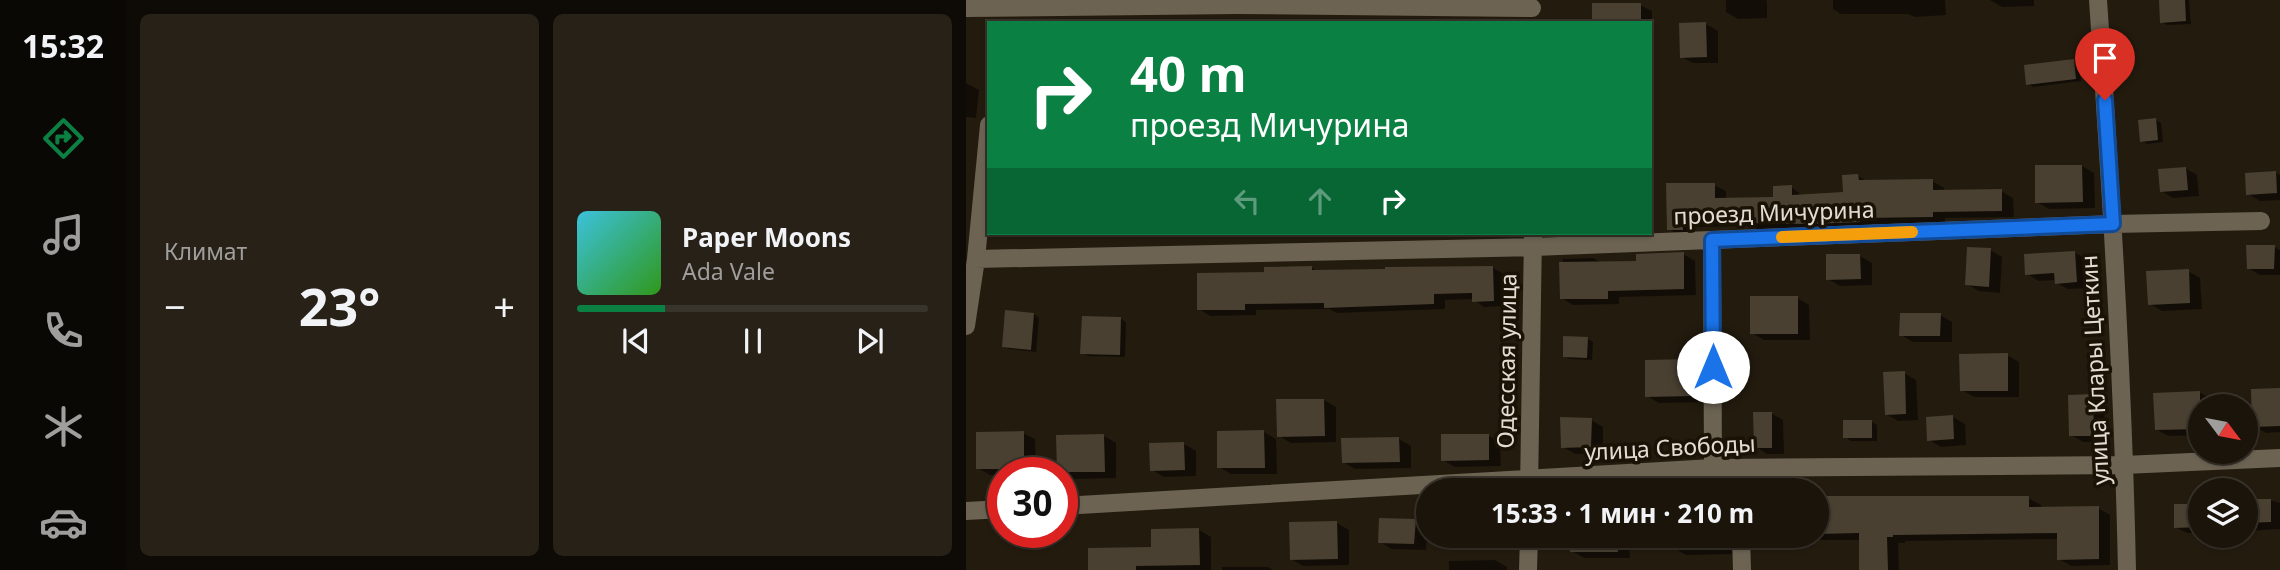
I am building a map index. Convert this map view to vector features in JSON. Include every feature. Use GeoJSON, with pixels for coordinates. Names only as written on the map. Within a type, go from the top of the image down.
{"type":"FeatureCollection","features":[{"type":"Feature","properties":{"kind":"street","name":"улица Клары Цеткин"},"geometry":{"type":"LineString","coordinates":[[2098,0],[2113,224],[2127,570]]}},
{"type":"Feature","properties":{"kind":"street"},"geometry":{"type":"LineString","coordinates":[[966,8],[1000,10],[1239,3],[1533,10]]}},
{"type":"Feature","properties":{"kind":"street"},"geometry":{"type":"LineString","coordinates":[[966,326],[976,260],[987,146]]}},
{"type":"Feature","properties":{"kind":"street","name":"проезд Мичурина"},"geometry":{"type":"LineString","coordinates":[[976,260],[1534,240],[1712,240],[2113,224],[2261,221]]}},
{"type":"Feature","properties":{"kind":"street","name":"Одесская улица"},"geometry":{"type":"LineString","coordinates":[[1528,478],[1534,240]]}},
{"type":"Feature","properties":{"kind":"street"},"geometry":{"type":"LineString","coordinates":[[1712,240],[1713,468]]}},
{"type":"Feature","properties":{"kind":"street","name":"улица Свободы"},"geometry":{"type":"LineString","coordinates":[[1604,478],[1713,468],[2124,465],[2280,458]]}},
{"type":"Feature","properties":{"kind":"street"},"geometry":{"type":"LineString","coordinates":[[1738,469],[1738,478]]}},
{"type":"Feature","properties":{"kind":"street","name":"улица Свободы"},"geometry":{"type":"LineString","coordinates":[[1078,505],[1416,490]]}},
{"type":"Feature","properties":{"kind":"street"},"geometry":{"type":"LineString","coordinates":[[966,511],[987,510]]}},
{"type":"Feature","properties":{"kind":"street"},"geometry":{"type":"LineString","coordinates":[[1528,548],[1528,570]]}},
{"type":"Feature","properties":{"kind":"street"},"geometry":{"type":"LineString","coordinates":[[1741,548],[1742,570]]}},
{"type":"Feature","properties":{"kind":"building"},"geometry":{"type":"Polygon","coordinates":[[[2159,0],[2185,0],[2186,21],[2160,23],[2159,0]]]}},
{"type":"Feature","properties":{"kind":"building"},"geometry":{"type":"Polygon","coordinates":[[[1592,3],[1641,3],[1641,21],[1592,21],[1592,3]]]}},
{"type":"Feature","properties":{"kind":"building"},"geometry":{"type":"Polygon","coordinates":[[[1706,22],[1707,57],[1680,58],[1679,23],[1706,22]]]}},
{"type":"Feature","properties":{"kind":"building"},"geometry":{"type":"Polygon","coordinates":[[[2074,59],[2076,79],[2026,85],[2024,65],[2074,59]]]}},
{"type":"Feature","properties":{"kind":"building"},"geometry":{"type":"Polygon","coordinates":[[[2156,118],[2158,140],[2140,142],[2138,120],[2156,118]]]}},
{"type":"Feature","properties":{"kind":"building"},"geometry":{"type":"Polygon","coordinates":[[[2035,165],[2082,165],[2083,202],[2035,203],[2035,165]]]}},
{"type":"Feature","properties":{"kind":"building"},"geometry":{"type":"Polygon","coordinates":[[[2186,167],[2188,190],[2160,192],[2158,169],[2186,167]]]}},
{"type":"Feature","properties":{"kind":"building"},"geometry":{"type":"Polygon","coordinates":[[[2276,171],[2277,193],[2246,195],[2245,173],[2276,171]]]}},
{"type":"Feature","properties":{"kind":"building"},"geometry":{"type":"Polygon","coordinates":[[[1858,174],[1859,180],[1933,179],[1933,190],[2002,189],[2002,211],[1933,212],[1933,217],[1860,218],[1860,222],[1811,224],[1744,223],[1744,220],[1683,221],[1683,230],[1667,230],[1666,183],[1715,183],[1715,198],[1773,197],[1773,186],[1792,185],[1792,195],[1843,192],[1842,175],[1858,174]]]}},
{"type":"Feature","properties":{"kind":"building"},"geometry":{"type":"Polygon","coordinates":[[[2246,245],[2275,245],[2274,269],[2247,269],[2246,245]]]}},
{"type":"Feature","properties":{"kind":"building"},"geometry":{"type":"Polygon","coordinates":[[[1967,247],[1991,248],[1989,287],[1965,285],[1967,247]]]}},
{"type":"Feature","properties":{"kind":"building"},"geometry":{"type":"Polygon","coordinates":[[[2075,251],[2077,282],[2055,284],[2054,273],[2025,275],[2024,254],[2075,251]]]}},
{"type":"Feature","properties":{"kind":"building"},"geometry":{"type":"Polygon","coordinates":[[[1684,252],[1684,289],[1608,291],[1608,299],[1560,299],[1559,262],[1636,261],[1636,254],[1684,252]]]}},
{"type":"Feature","properties":{"kind":"building"},"geometry":{"type":"Polygon","coordinates":[[[1826,254],[1860,254],[1861,279],[1826,280],[1826,254]]]}},
{"type":"Feature","properties":{"kind":"building"},"geometry":{"type":"Polygon","coordinates":[[[1312,266],[1312,270],[1493,266],[1494,301],[1472,302],[1472,293],[1434,294],[1434,304],[1324,308],[1324,303],[1245,304],[1245,310],[1197,310],[1197,273],[1264,272],[1264,267],[1312,266]]]}},
{"type":"Feature","properties":{"kind":"building"},"geometry":{"type":"Polygon","coordinates":[[[2189,269],[2190,303],[2148,305],[2146,271],[2189,269]]]}},
{"type":"Feature","properties":{"kind":"building"},"geometry":{"type":"Polygon","coordinates":[[[1750,296],[1798,296],[1798,334],[1750,334],[1750,296]]]}},
{"type":"Feature","properties":{"kind":"building"},"geometry":{"type":"Polygon","coordinates":[[[1005,310],[1034,313],[1031,350],[1002,347],[1005,310]]]}},
{"type":"Feature","properties":{"kind":"building"},"geometry":{"type":"Polygon","coordinates":[[[1900,313],[1941,313],[1940,336],[1899,336],[1900,313]]]}},
{"type":"Feature","properties":{"kind":"building"},"geometry":{"type":"Polygon","coordinates":[[[1082,316],[1121,317],[1120,355],[1080,354],[1082,316]]]}},
{"type":"Feature","properties":{"kind":"building"},"geometry":{"type":"Polygon","coordinates":[[[1563,336],[1588,337],[1587,358],[1563,357],[1563,336]]]}},
{"type":"Feature","properties":{"kind":"building"},"geometry":{"type":"Polygon","coordinates":[[[2008,353],[2008,391],[1960,391],[1959,354],[2008,353]]]}},
{"type":"Feature","properties":{"kind":"building"},"geometry":{"type":"Polygon","coordinates":[[[1693,359],[1693,396],[1645,397],[1645,360],[1693,359]]]}},
{"type":"Feature","properties":{"kind":"building"},"geometry":{"type":"Polygon","coordinates":[[[1905,371],[1906,414],[1885,415],[1883,372],[1905,371]]]}},
{"type":"Feature","properties":{"kind":"building"},"geometry":{"type":"Polygon","coordinates":[[[2280,388],[2280,426],[2258,427],[2258,394],[2251,394],[2251,389],[2280,388]]]}},
{"type":"Feature","properties":{"kind":"building"},"geometry":{"type":"Polygon","coordinates":[[[2200,391],[2200,394],[2188,394],[2188,429],[2155,430],[2153,393],[2200,391]]]}},
{"type":"Feature","properties":{"kind":"building"},"geometry":{"type":"Polygon","coordinates":[[[2093,394],[2094,436],[2069,436],[2068,395],[2093,394]]]}},
{"type":"Feature","properties":{"kind":"building"},"geometry":{"type":"Polygon","coordinates":[[[1276,399],[1324,399],[1325,436],[1277,437],[1276,399]]]}},
{"type":"Feature","properties":{"kind":"building"},"geometry":{"type":"Polygon","coordinates":[[[1753,412],[1772,412],[1772,448],[1754,448],[1753,412]]]}},
{"type":"Feature","properties":{"kind":"building"},"geometry":{"type":"Polygon","coordinates":[[[1953,415],[1954,439],[1927,441],[1926,417],[1953,415]]]}},
{"type":"Feature","properties":{"kind":"building"},"geometry":{"type":"Polygon","coordinates":[[[1560,417],[1592,418],[1591,447],[1561,448],[1560,417]]]}},
{"type":"Feature","properties":{"kind":"building"},"geometry":{"type":"Polygon","coordinates":[[[1843,420],[1872,420],[1872,438],[1843,438],[1843,420]]]}},
{"type":"Feature","properties":{"kind":"building"},"geometry":{"type":"Polygon","coordinates":[[[1264,430],[1265,468],[1217,468],[1217,431],[1264,430]]]}},
{"type":"Feature","properties":{"kind":"building"},"geometry":{"type":"Polygon","coordinates":[[[1024,431],[1024,457],[987,457],[987,469],[976,469],[976,432],[1024,431]]]}},
{"type":"Feature","properties":{"kind":"building"},"geometry":{"type":"Polygon","coordinates":[[[1104,434],[1105,472],[1078,472],[1078,457],[1057,457],[1056,435],[1104,434]]]}},
{"type":"Feature","properties":{"kind":"building"},"geometry":{"type":"Polygon","coordinates":[[[1441,434],[1489,434],[1489,460],[1441,461],[1441,434]]]}},
{"type":"Feature","properties":{"kind":"building"},"geometry":{"type":"Polygon","coordinates":[[[1399,437],[1400,462],[1342,463],[1341,438],[1399,437]]]}},
{"type":"Feature","properties":{"kind":"building"},"geometry":{"type":"Polygon","coordinates":[[[1184,442],[1185,470],[1150,471],[1149,443],[1184,442]]]}},
{"type":"Feature","properties":{"kind":"building"},"geometry":{"type":"Polygon","coordinates":[[[1829,496],[2029,496],[2029,507],[2099,506],[2099,559],[2057,560],[2057,533],[1893,535],[1887,537],[1888,570],[1859,570],[1859,533],[1829,534],[1829,496]]]}},
{"type":"Feature","properties":{"kind":"building"},"geometry":{"type":"Polygon","coordinates":[[[2258,499],[2271,499],[2271,522],[2258,522],[2258,499]]]}},
{"type":"Feature","properties":{"kind":"building"},"geometry":{"type":"Polygon","coordinates":[[[2174,504],[2188,504],[2188,527],[2174,528],[2174,504]]]}},
{"type":"Feature","properties":{"kind":"building"},"geometry":{"type":"Polygon","coordinates":[[[1379,518],[1416,519],[1414,544],[1378,543],[1379,518]]]}},
{"type":"Feature","properties":{"kind":"building"},"geometry":{"type":"Polygon","coordinates":[[[1337,521],[1338,559],[1290,560],[1289,522],[1337,521]]]}},
{"type":"Feature","properties":{"kind":"building"},"geometry":{"type":"Polygon","coordinates":[[[1199,528],[1200,565],[1136,566],[1136,570],[1088,570],[1088,548],[1151,547],[1151,529],[1199,528]]]}},
{"type":"Feature","properties":{"kind":"building"},"geometry":{"type":"Polygon","coordinates":[[[1570,548],[1618,548],[1618,552],[1570,552],[1570,548]]]}},
{"type":"Feature","properties":{"kind":"slow traffic"},"geometry":{"type":"LineString","coordinates":[[1782,237],[1912,232]]}},
{"type":"Feature","properties":{"kind":"route"},"geometry":{"type":"LineString","coordinates":[[1713,367],[1712,240],[2113,224],[2105,100]]}}]}
